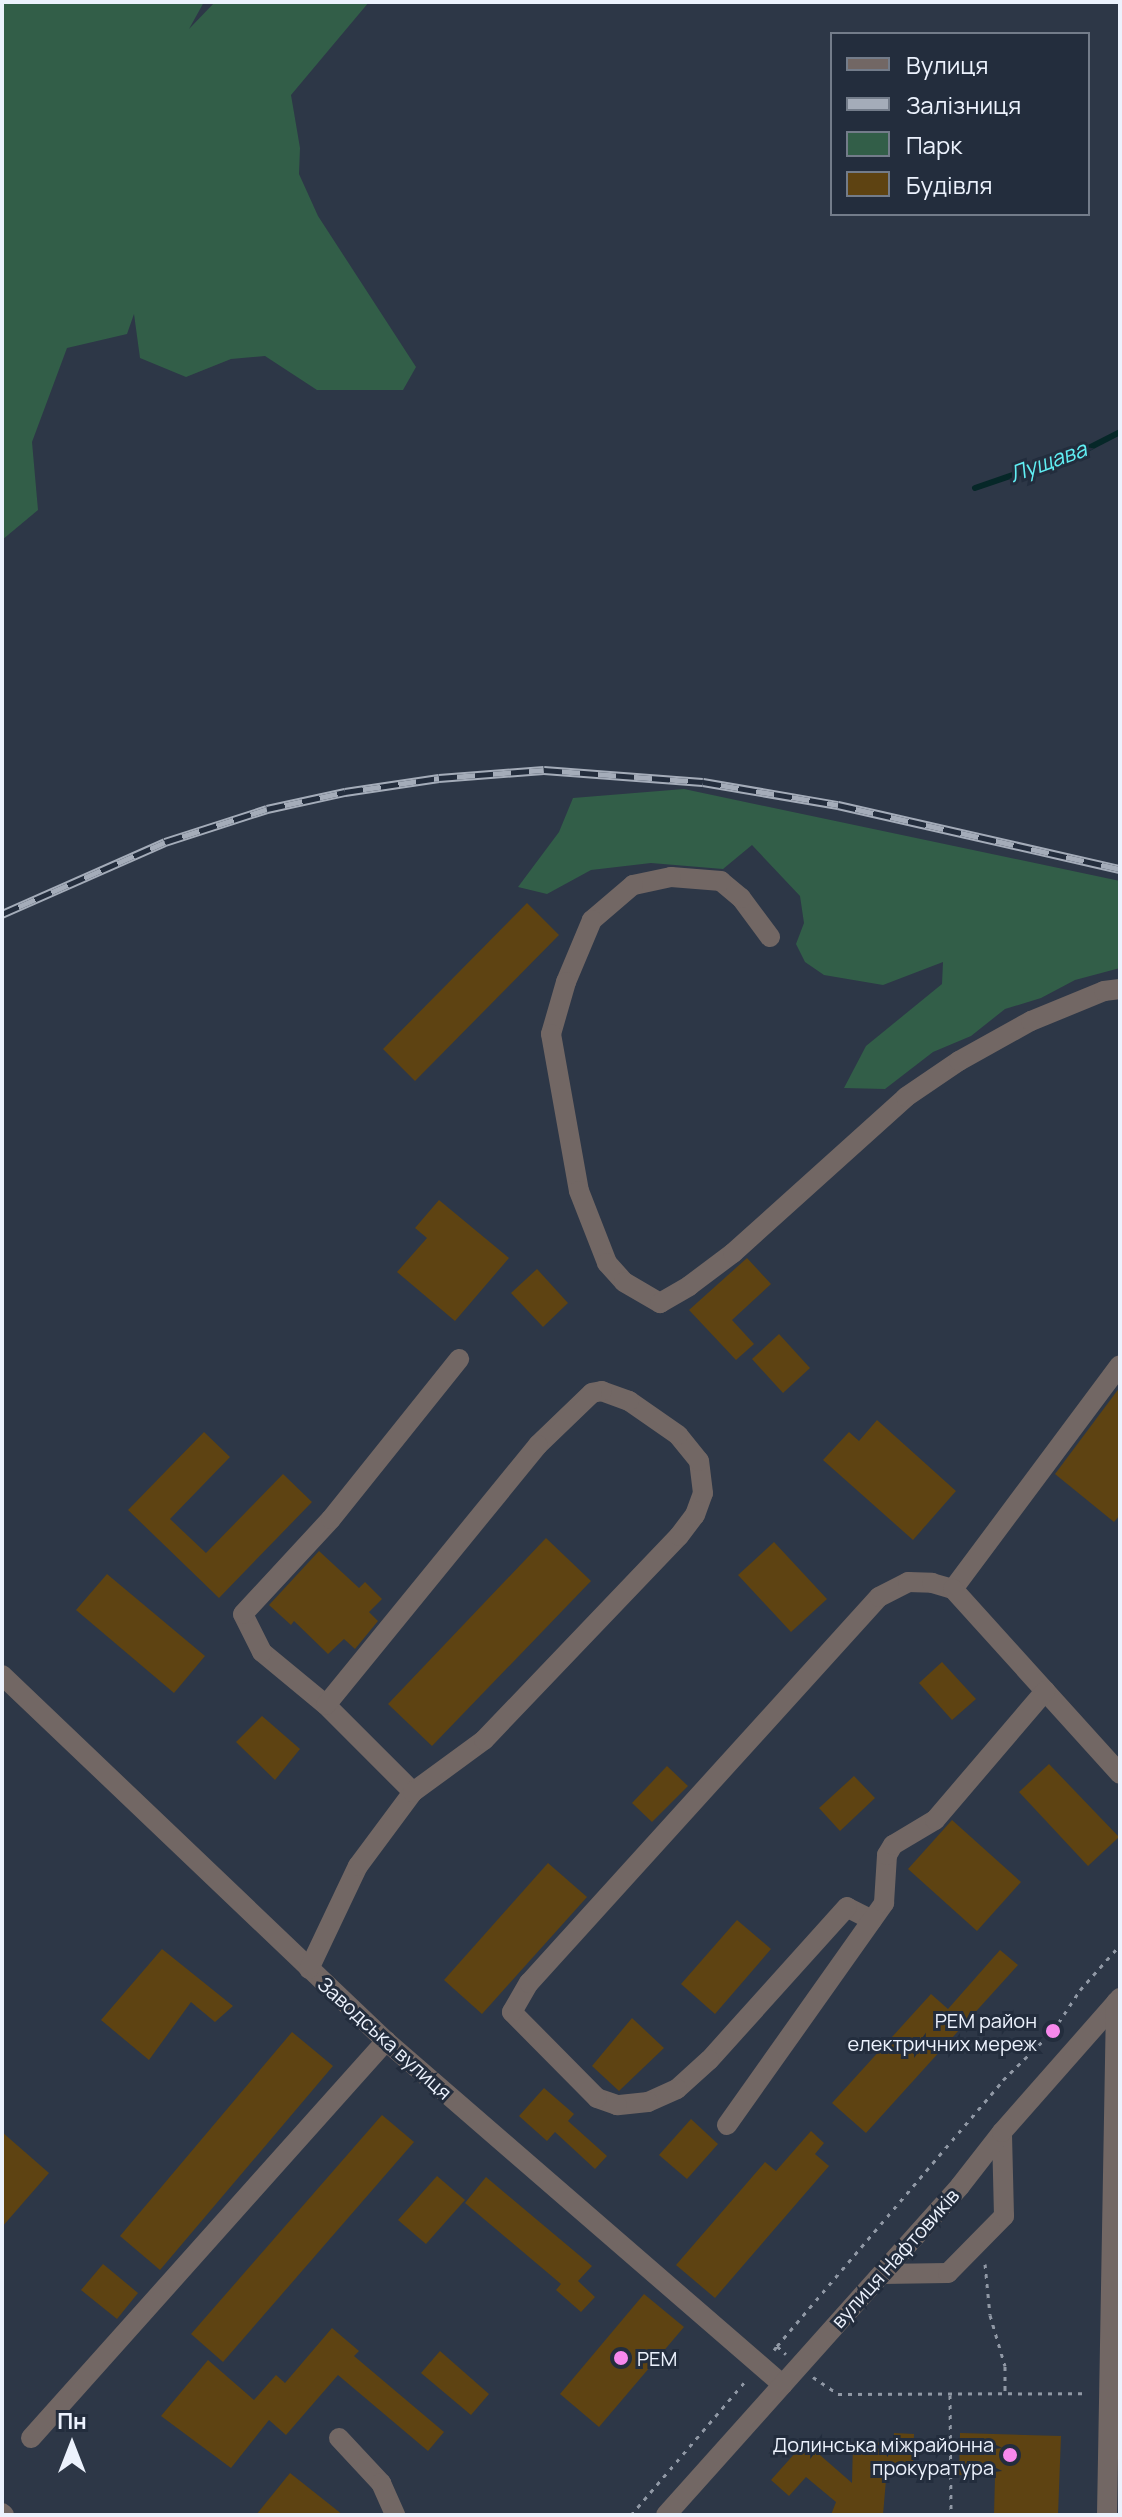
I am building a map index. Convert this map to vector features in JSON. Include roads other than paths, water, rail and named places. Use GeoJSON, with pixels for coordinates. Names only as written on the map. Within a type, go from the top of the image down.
{"type":"FeatureCollection","features":[{"type":"Feature","properties":{"kind":"street"},"geometry":{"type":"LineString","coordinates":[[770,937],[741,898],[721,881],[671,877],[633,885],[592,920],[571,970],[551,1034],[579,1191],[607,1263],[624,1282],[660,1303],[733,1253],[917,1090],[959,1061],[1031,1021],[1104,991],[1120,989]]}},
{"type":"Feature","properties":{"kind":"street"},"geometry":{"type":"LineString","coordinates":[[413,1792],[326,1705],[262,1652],[243,1614],[331,1519],[459,1359]]}},
{"type":"Feature","properties":{"kind":"street"},"geometry":{"type":"LineString","coordinates":[[953,1589],[1120,1365]]}},
{"type":"Feature","properties":{"kind":"street"},"geometry":{"type":"LineString","coordinates":[[309,1969],[358,1866],[413,1792],[484,1740],[679,1536],[695,1515],[703,1493],[699,1461],[678,1435],[629,1401],[602,1391],[592,1393],[538,1445],[326,1705]]}},
{"type":"Feature","properties":{"kind":"street"},"geometry":{"type":"LineString","coordinates":[[872,1920],[847,1907],[709,2060],[677,2089],[648,2102],[617,2105],[597,2098],[512,2012],[529,1983],[879,1597],[908,1582],[932,1583],[953,1589],[1120,1774]]}},
{"type":"Feature","properties":{"kind":"street","name":"Заводська вулиця"},"geometry":{"type":"LineString","coordinates":[[2,1675],[386,2041],[783,2385]]}},
{"type":"Feature","properties":{"kind":"street"},"geometry":{"type":"LineString","coordinates":[[727,2125],[884,1903],[887,1855],[893,1845],[935,1820],[1045,1691]]}},
{"type":"Feature","properties":{"kind":"street"},"geometry":{"type":"LineString","coordinates":[[1107,2515],[1118,2000]]}},
{"type":"Feature","properties":{"kind":"street","name":"вулиця Нафтовиків"},"geometry":{"type":"LineString","coordinates":[[666,2515],[882,2274],[1118,2000]]}},
{"type":"Feature","properties":{"kind":"street"},"geometry":{"type":"LineString","coordinates":[[31,2438],[386,2041]]}},
{"type":"Feature","properties":{"kind":"street"},"geometry":{"type":"LineString","coordinates":[[882,2274],[948,2273],[1004,2216],[1002,2132]]}},
{"type":"Feature","properties":{"kind":"street"},"geometry":{"type":"LineString","coordinates":[[339,2438],[381,2483],[395,2515]]}},
{"type":"Feature","properties":{"kind":"waterway","name":"Лущава"},"geometry":{"type":"LineString","coordinates":[[975,488],[1083,451],[1120,432]]}},
{"type":"Feature","properties":{"kind":"railway"},"geometry":{"type":"LineString","coordinates":[[2,914],[165,842],[267,809],[345,792],[439,778],[544,770],[703,782],[838,805],[1120,869]]}},
{"type":"Feature","properties":{"kind":"place","name":"РЕМ район електричних мереж"},"geometry":{"type":"Point","coordinates":[1053,2031]}},
{"type":"Feature","properties":{"kind":"place","name":"РЕМ"},"geometry":{"type":"Point","coordinates":[621,2358]}},
{"type":"Feature","properties":{"kind":"place","name":"Долинська міжрайонна прокуратура"},"geometry":{"type":"Point","coordinates":[1010,2455]}}]}
